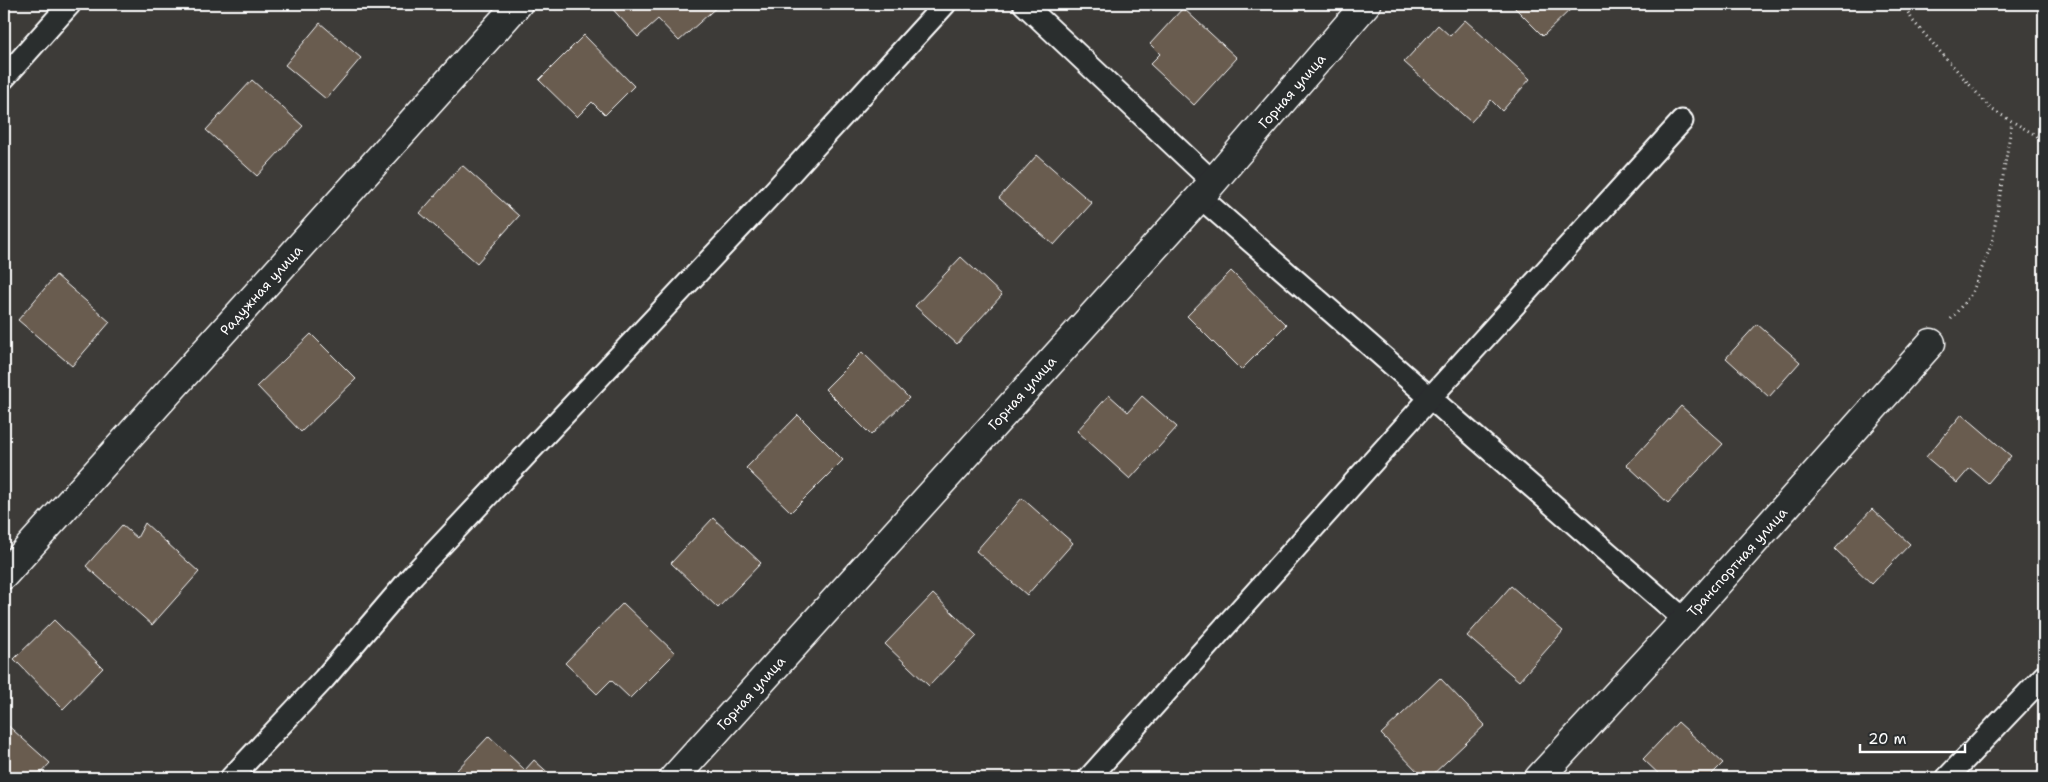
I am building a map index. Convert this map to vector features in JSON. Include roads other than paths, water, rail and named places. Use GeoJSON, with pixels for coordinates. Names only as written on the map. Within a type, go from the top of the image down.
{"type":"FeatureCollection","features":[{"type":"Feature","properties":{"kind":"street","name":"Радужная улица"},"geometry":{"type":"LineString","coordinates":[[4,576],[518,4]]}},
{"type":"Feature","properties":{"kind":"street","name":"Горная улица"},"geometry":{"type":"LineString","coordinates":[[674,778],[1206,189],[1366,4]]}},
{"type":"Feature","properties":{"kind":"street","name":"Транспортная улица"},"geometry":{"type":"LineString","coordinates":[[1540,778],[1685,620],[1932,343]]}},
{"type":"Feature","properties":{"kind":"lane"},"geometry":{"type":"LineString","coordinates":[[4,78],[70,4]]}},
{"type":"Feature","properties":{"kind":"lane"},"geometry":{"type":"LineString","coordinates":[[231,778],[324,679],[413,575],[759,207],[945,4]]}},
{"type":"Feature","properties":{"kind":"lane"},"geometry":{"type":"LineString","coordinates":[[1024,4],[1206,189],[1430,398],[1685,620]]}},
{"type":"Feature","properties":{"kind":"lane"},"geometry":{"type":"LineString","coordinates":[[1089,778],[1682,121]]}},
{"type":"Feature","properties":{"kind":"lane"},"geometry":{"type":"LineString","coordinates":[[1947,778],[2044,676]]}}]}
